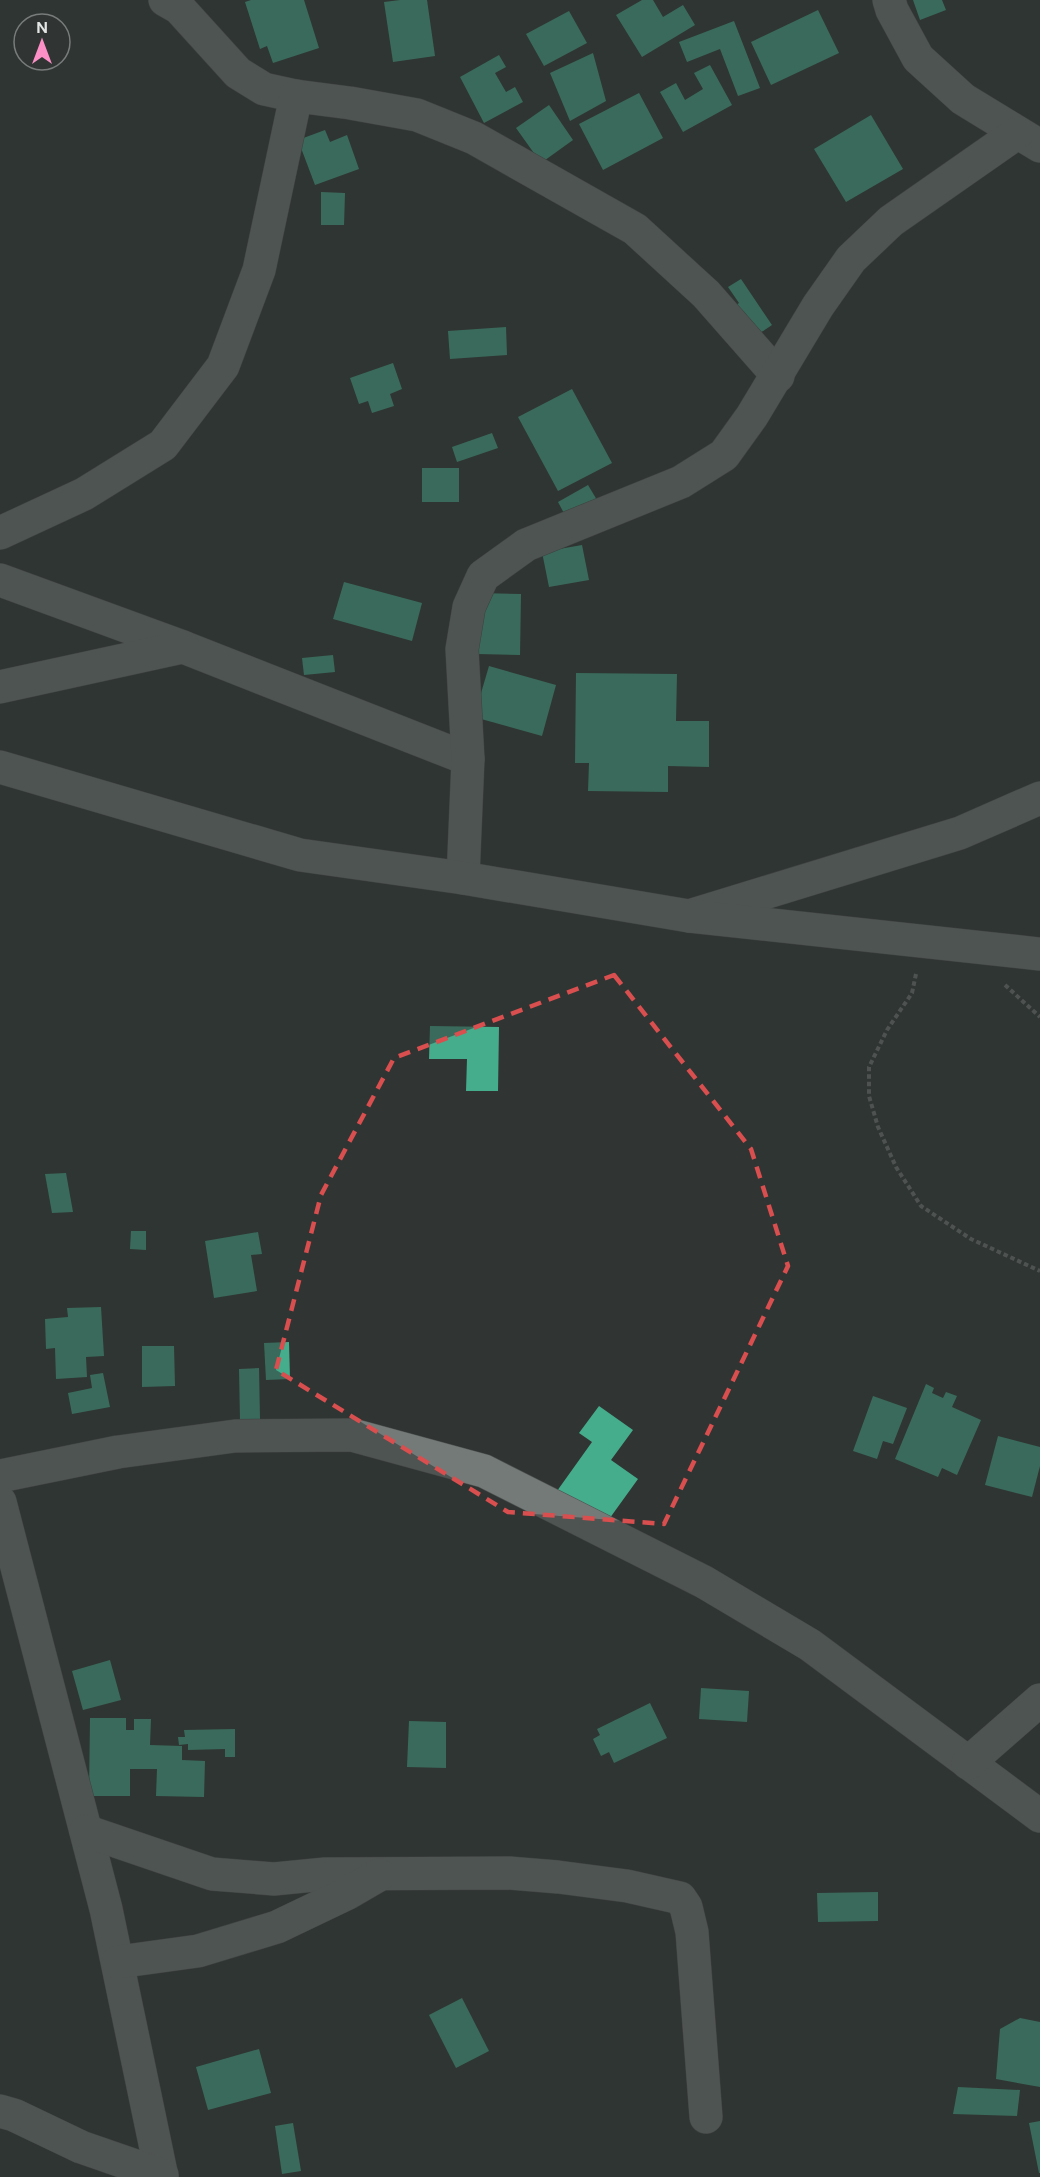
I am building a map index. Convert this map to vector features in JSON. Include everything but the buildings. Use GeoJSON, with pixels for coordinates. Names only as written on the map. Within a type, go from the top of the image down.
{"type":"FeatureCollection","features":[{"type":"Feature","properties":{"kind":"street"},"geometry":{"type":"LineString","coordinates":[[165,0],[178,8],[238,73],[264,89],[417,115],[474,138],[635,230],[706,294],[777,376]]}},
{"type":"Feature","properties":{"kind":"street"},"geometry":{"type":"LineString","coordinates":[[463,878],[468,759],[462,649],[469,607],[483,576],[526,545],[681,482],[724,454],[752,416],[818,306],[851,259],[891,221],[1029,140],[963,99],[918,58],[889,0]]}},
{"type":"Feature","properties":{"kind":"street"},"geometry":{"type":"LineString","coordinates":[[0,533],[84,494],[163,445],[223,366],[259,270],[296,96]]}},
{"type":"Feature","properties":{"kind":"street"},"geometry":{"type":"LineString","coordinates":[[0,580],[183,647],[468,759]]}},
{"type":"Feature","properties":{"kind":"street"},"geometry":{"type":"LineString","coordinates":[[0,687],[183,647]]}},
{"type":"Feature","properties":{"kind":"street"},"geometry":{"type":"LineString","coordinates":[[0,767],[300,855],[463,878],[689,916],[1040,954]]}},
{"type":"Feature","properties":{"kind":"street"},"geometry":{"type":"LineString","coordinates":[[689,916],[960,833],[1040,798]]}},
{"type":"Feature","properties":{"kind":"street"},"geometry":{"type":"LineString","coordinates":[[0,1476],[129,1451],[235,1436],[282,1435],[352,1435],[484,1471],[704,1582],[810,1645],[1040,1816]]}},
{"type":"Feature","properties":{"kind":"street"},"geometry":{"type":"LineString","coordinates":[[0,1502],[118,1962],[162,2176]]}},
{"type":"Feature","properties":{"kind":"street"},"geometry":{"type":"LineString","coordinates":[[968,1763],[1040,1700]]}},
{"type":"Feature","properties":{"kind":"street"},"geometry":{"type":"LineString","coordinates":[[86,1831],[212,1874],[274,1879],[325,1874],[509,1873],[627,1886],[680,1898],[686,1906],[692,1932],[706,2117]]}},
{"type":"Feature","properties":{"kind":"street"},"geometry":{"type":"LineString","coordinates":[[118,1962],[198,1951],[277,1927],[348,1893],[381,1874]]}},
{"type":"Feature","properties":{"kind":"street"},"geometry":{"type":"LineString","coordinates":[[0,2111],[14,2115],[81,2147],[162,2176]]}},
{"type":"Feature","properties":{"kind":"path"},"geometry":{"type":"LineString","coordinates":[[924,941],[912,993],[887,1030],[869,1067],[869,1096],[878,1127],[896,1167],[921,1206],[971,1239],[1040,1271]]}},
{"type":"Feature","properties":{"kind":"highlighted area"},"geometry":{"type":"Polygon","coordinates":[[[614,975],[751,1149],[788,1266],[664,1524],[508,1512],[276,1370],[321,1195],[394,1058],[614,975]]]}}]}
